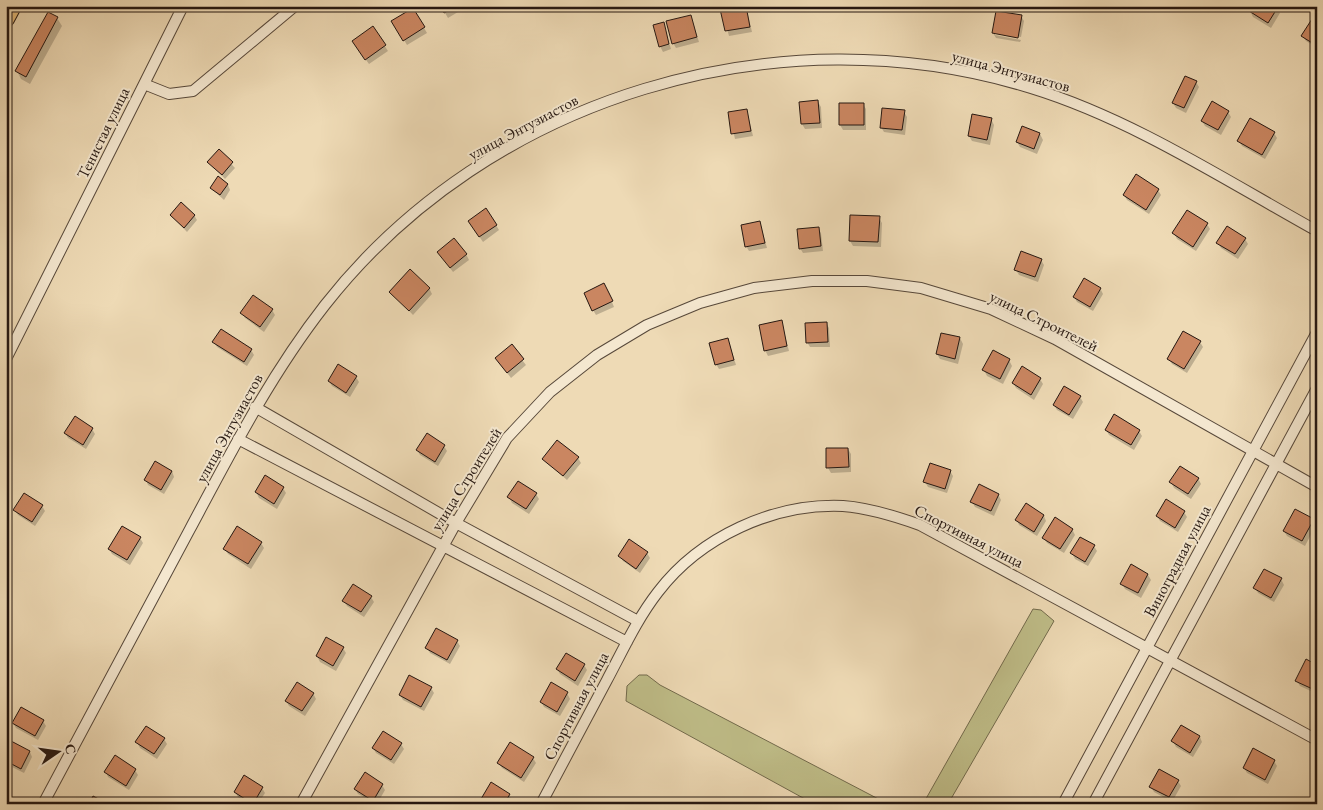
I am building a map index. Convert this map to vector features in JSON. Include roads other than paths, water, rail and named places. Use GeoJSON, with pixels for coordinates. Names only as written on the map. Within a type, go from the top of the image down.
{"type":"FeatureCollection","features":[{"type":"Feature","properties":{"kind":"main road"},"geometry":{"type":"LineString","coordinates":[[6,19],[13,6]]}},
{"type":"Feature","properties":{"kind":"street"},"geometry":{"type":"LineString","coordinates":[[144,84],[183,6]]}},
{"type":"Feature","properties":{"kind":"street","name":"Тенистая улица"},"geometry":{"type":"LineString","coordinates":[[6,359],[144,84],[169,94],[193,91],[295,6]]}},
{"type":"Feature","properties":{"kind":"street","name":"улица Энтузиастов"},"geometry":{"type":"LineString","coordinates":[[43,804],[255,407],[300,338],[355,270],[409,217],[451,184],[494,155],[562,119],[630,92],[668,81],[737,66],[802,60],[895,61],[978,74],[1032,88],[1084,107],[1160,144],[1317,231]]}},
{"type":"Feature","properties":{"kind":"street","name":"улица Строителей"},"geometry":{"type":"LineString","coordinates":[[301,804],[443,545],[507,438],[550,392],[597,355],[647,325],[700,303],[754,288],[812,280],[867,281],[921,288],[992,308],[1055,339],[1317,487]]}},
{"type":"Feature","properties":{"kind":"street","name":"Виноградная улица"},"geometry":{"type":"LineString","coordinates":[[1063,804],[1317,332]]}},
{"type":"Feature","properties":{"kind":"street"},"geometry":{"type":"LineString","coordinates":[[1093,804],[1317,388]]}},
{"type":"Feature","properties":{"kind":"street"},"geometry":{"type":"LineString","coordinates":[[255,407],[456,522],[638,621]]}},
{"type":"Feature","properties":{"kind":"street"},"geometry":{"type":"LineString","coordinates":[[238,439],[627,642]]}},
{"type":"Feature","properties":{"kind":"street","name":"Спортивная улица"},"geometry":{"type":"LineString","coordinates":[[541,804],[638,621],[658,592],[680,568],[718,538],[761,518],[803,508],[843,506],[881,512],[920,525],[1317,740]]}}]}
